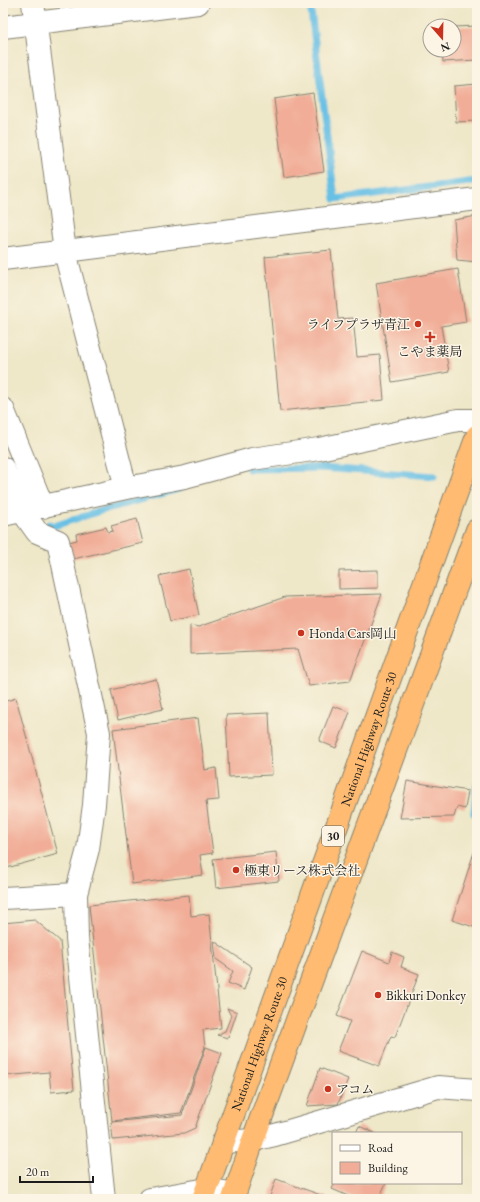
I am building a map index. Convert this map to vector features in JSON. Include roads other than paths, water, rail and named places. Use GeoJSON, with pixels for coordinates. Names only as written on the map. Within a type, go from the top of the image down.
{"type":"FeatureCollection","features":[{"type":"Feature","properties":{"kind":"highway","name":"National Highway Route 30"},"geometry":{"type":"LineString","coordinates":[[205,1194],[477,436]]}},
{"type":"Feature","properties":{"kind":"highway","name":"30"},"geometry":{"type":"LineString","coordinates":[[234,1196],[253,1140],[477,530]]}},
{"type":"Feature","properties":{"kind":"highway"},"geometry":{"type":"LineString","coordinates":[[461,573],[477,558]]}},
{"type":"Feature","properties":{"kind":"street"},"geometry":{"type":"LineString","coordinates":[[3,27],[35,13],[198,3]]}},
{"type":"Feature","properties":{"kind":"street"},"geometry":{"type":"LineString","coordinates":[[35,13],[65,252],[126,488]]}},
{"type":"Feature","properties":{"kind":"street"},"geometry":{"type":"LineString","coordinates":[[3,259],[477,199]]}},
{"type":"Feature","properties":{"kind":"street"},"geometry":{"type":"LineString","coordinates":[[3,409],[43,507]]}},
{"type":"Feature","properties":{"kind":"street"},"geometry":{"type":"LineString","coordinates":[[12,513],[126,488],[185,477],[252,459],[319,449],[458,420],[477,420]]}},
{"type":"Feature","properties":{"kind":"street"},"geometry":{"type":"LineString","coordinates":[[3,468],[12,513],[37,532],[58,541],[99,733],[94,805],[88,849],[76,894],[77,938],[104,1199]]}},
{"type":"Feature","properties":{"kind":"street"},"geometry":{"type":"LineString","coordinates":[[3,898],[76,894]]}},
{"type":"Feature","properties":{"kind":"street"},"geometry":{"type":"LineString","coordinates":[[223,1142],[253,1140],[275,1135],[438,1087],[477,1090]]}},
{"type":"Feature","properties":{"kind":"street"},"geometry":{"type":"LineString","coordinates":[[150,1199],[205,1194],[234,1196]]}},
{"type":"Feature","properties":{"kind":"waterway"},"geometry":{"type":"LineString","coordinates":[[310,3],[335,199],[477,181]]}},
{"type":"Feature","properties":{"kind":"waterway"},"geometry":{"type":"LineString","coordinates":[[249,469],[321,468],[434,476]]}},
{"type":"Feature","properties":{"kind":"waterway"},"geometry":{"type":"LineString","coordinates":[[49,524],[54,526],[97,512],[179,489]]}},
{"type":"Feature","properties":{"kind":"waterway"},"geometry":{"type":"LineString","coordinates":[[474,813],[477,785]]}},
{"type":"Feature","properties":{"kind":"place","name":"ライフプラザ青江"},"geometry":{"type":"Point","coordinates":[418,324]}},
{"type":"Feature","properties":{"kind":"place","name":"こやま薬局"},"geometry":{"type":"Point","coordinates":[430,337]}},
{"type":"Feature","properties":{"kind":"place","name":"Honda Cars岡山"},"geometry":{"type":"Point","coordinates":[301,633]}},
{"type":"Feature","properties":{"kind":"place","name":"極東リース株式会社"},"geometry":{"type":"Point","coordinates":[236,870]}},
{"type":"Feature","properties":{"kind":"place","name":"Bikkuri Donkey"},"geometry":{"type":"Point","coordinates":[378,995]}},
{"type":"Feature","properties":{"kind":"place","name":"アコム"},"geometry":{"type":"Point","coordinates":[328,1089]}}]}
